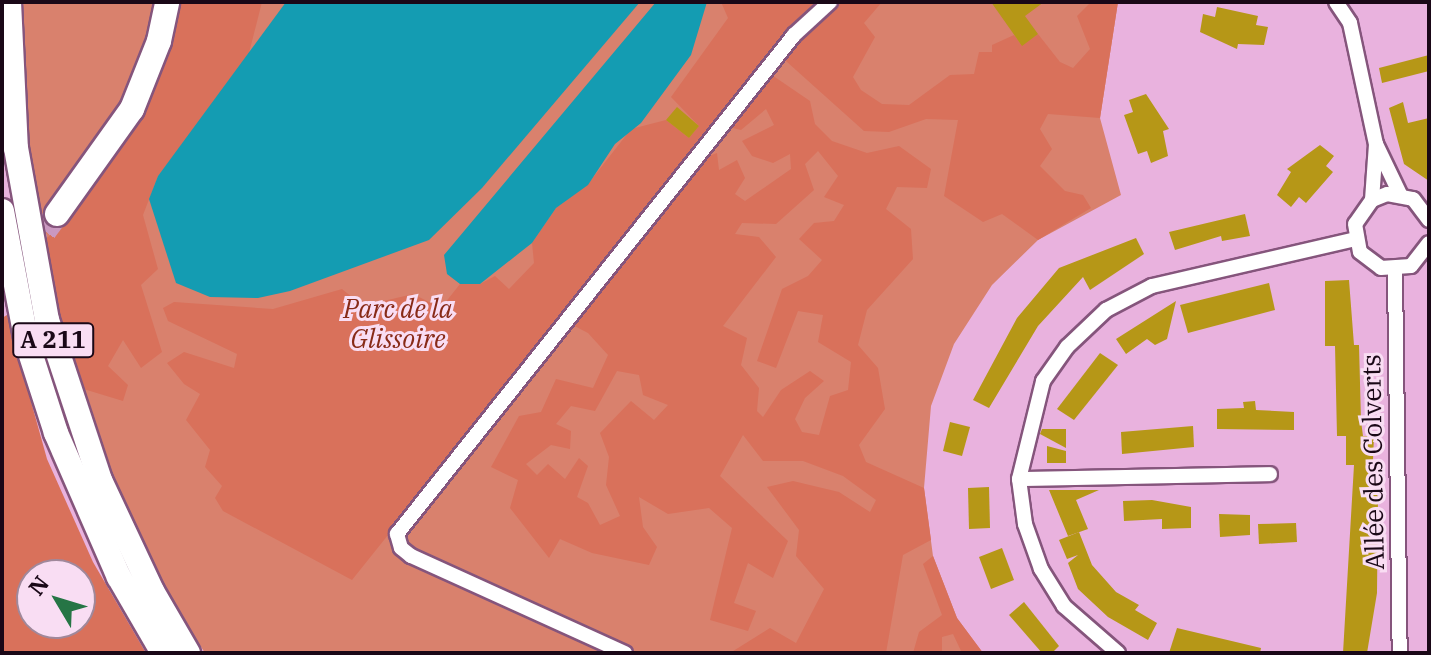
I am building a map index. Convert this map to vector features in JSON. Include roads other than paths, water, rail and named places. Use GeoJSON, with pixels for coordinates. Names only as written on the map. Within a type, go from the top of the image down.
{"type":"FeatureCollection","features":[{"type":"Feature","properties":{"kind":"highway","name":"A 211"},"geometry":{"type":"LineString","coordinates":[[9,2],[16,148],[47,320],[100,480],[152,591],[188,653]]}},
{"type":"Feature","properties":{"kind":"highway"},"geometry":{"type":"LineString","coordinates":[[57,214],[132,109],[159,41],[167,2]]}},
{"type":"Feature","properties":{"kind":"highway","name":"A 211"},"geometry":{"type":"LineString","coordinates":[[2,211],[27,343],[56,433],[119,577],[163,653]]}},
{"type":"Feature","properties":{"kind":"street"},"geometry":{"type":"LineString","coordinates":[[625,653],[411,556],[401,548],[397,534],[794,35],[830,2]]}},
{"type":"Feature","properties":{"kind":"street"},"geometry":{"type":"LineString","coordinates":[[1336,2],[1350,23],[1376,144],[1400,194]]}},
{"type":"Feature","properties":{"kind":"street"},"geometry":{"type":"LineString","coordinates":[[1376,144],[1372,200],[1355,224],[1355,239],[1369,262],[1395,270],[1411,266],[1429,243]]}},
{"type":"Feature","properties":{"kind":"street"},"geometry":{"type":"LineString","coordinates":[[1372,200],[1400,194],[1413,199],[1429,220]]}},
{"type":"Feature","properties":{"kind":"street"},"geometry":{"type":"LineString","coordinates":[[1118,653],[1064,606],[1041,569],[1025,524],[1019,479],[1043,381],[1067,347],[1106,310],[1152,286],[1355,239]]}},
{"type":"Feature","properties":{"kind":"street","name":"Allée des Colverts"},"geometry":{"type":"LineString","coordinates":[[1395,270],[1400,653]]}},
{"type":"Feature","properties":{"kind":"street"},"geometry":{"type":"LineString","coordinates":[[1019,479],[1270,474]]}},
{"type":"Feature","properties":{"kind":"water"},"geometry":{"type":"Polygon","coordinates":[[[286,2],[640,2],[482,188],[429,240],[290,291],[258,298],[210,297],[176,283],[149,199],[158,176],[286,2]]]}},
{"type":"Feature","properties":{"kind":"water"},"geometry":{"type":"Polygon","coordinates":[[[656,2],[707,2],[691,55],[641,123],[615,144],[588,185],[556,208],[532,243],[480,284],[460,284],[447,274],[444,255],[656,2]]]}},
{"type":"Feature","properties":{"kind":"tunnel"},"geometry":{"type":"LineString","coordinates":[[2,289],[57,214]]}},
{"type":"Feature","properties":{"kind":"park label","name":"Parc de la Glissoire"},"geometry":{"type":"Point","coordinates":[398,324]}}]}
